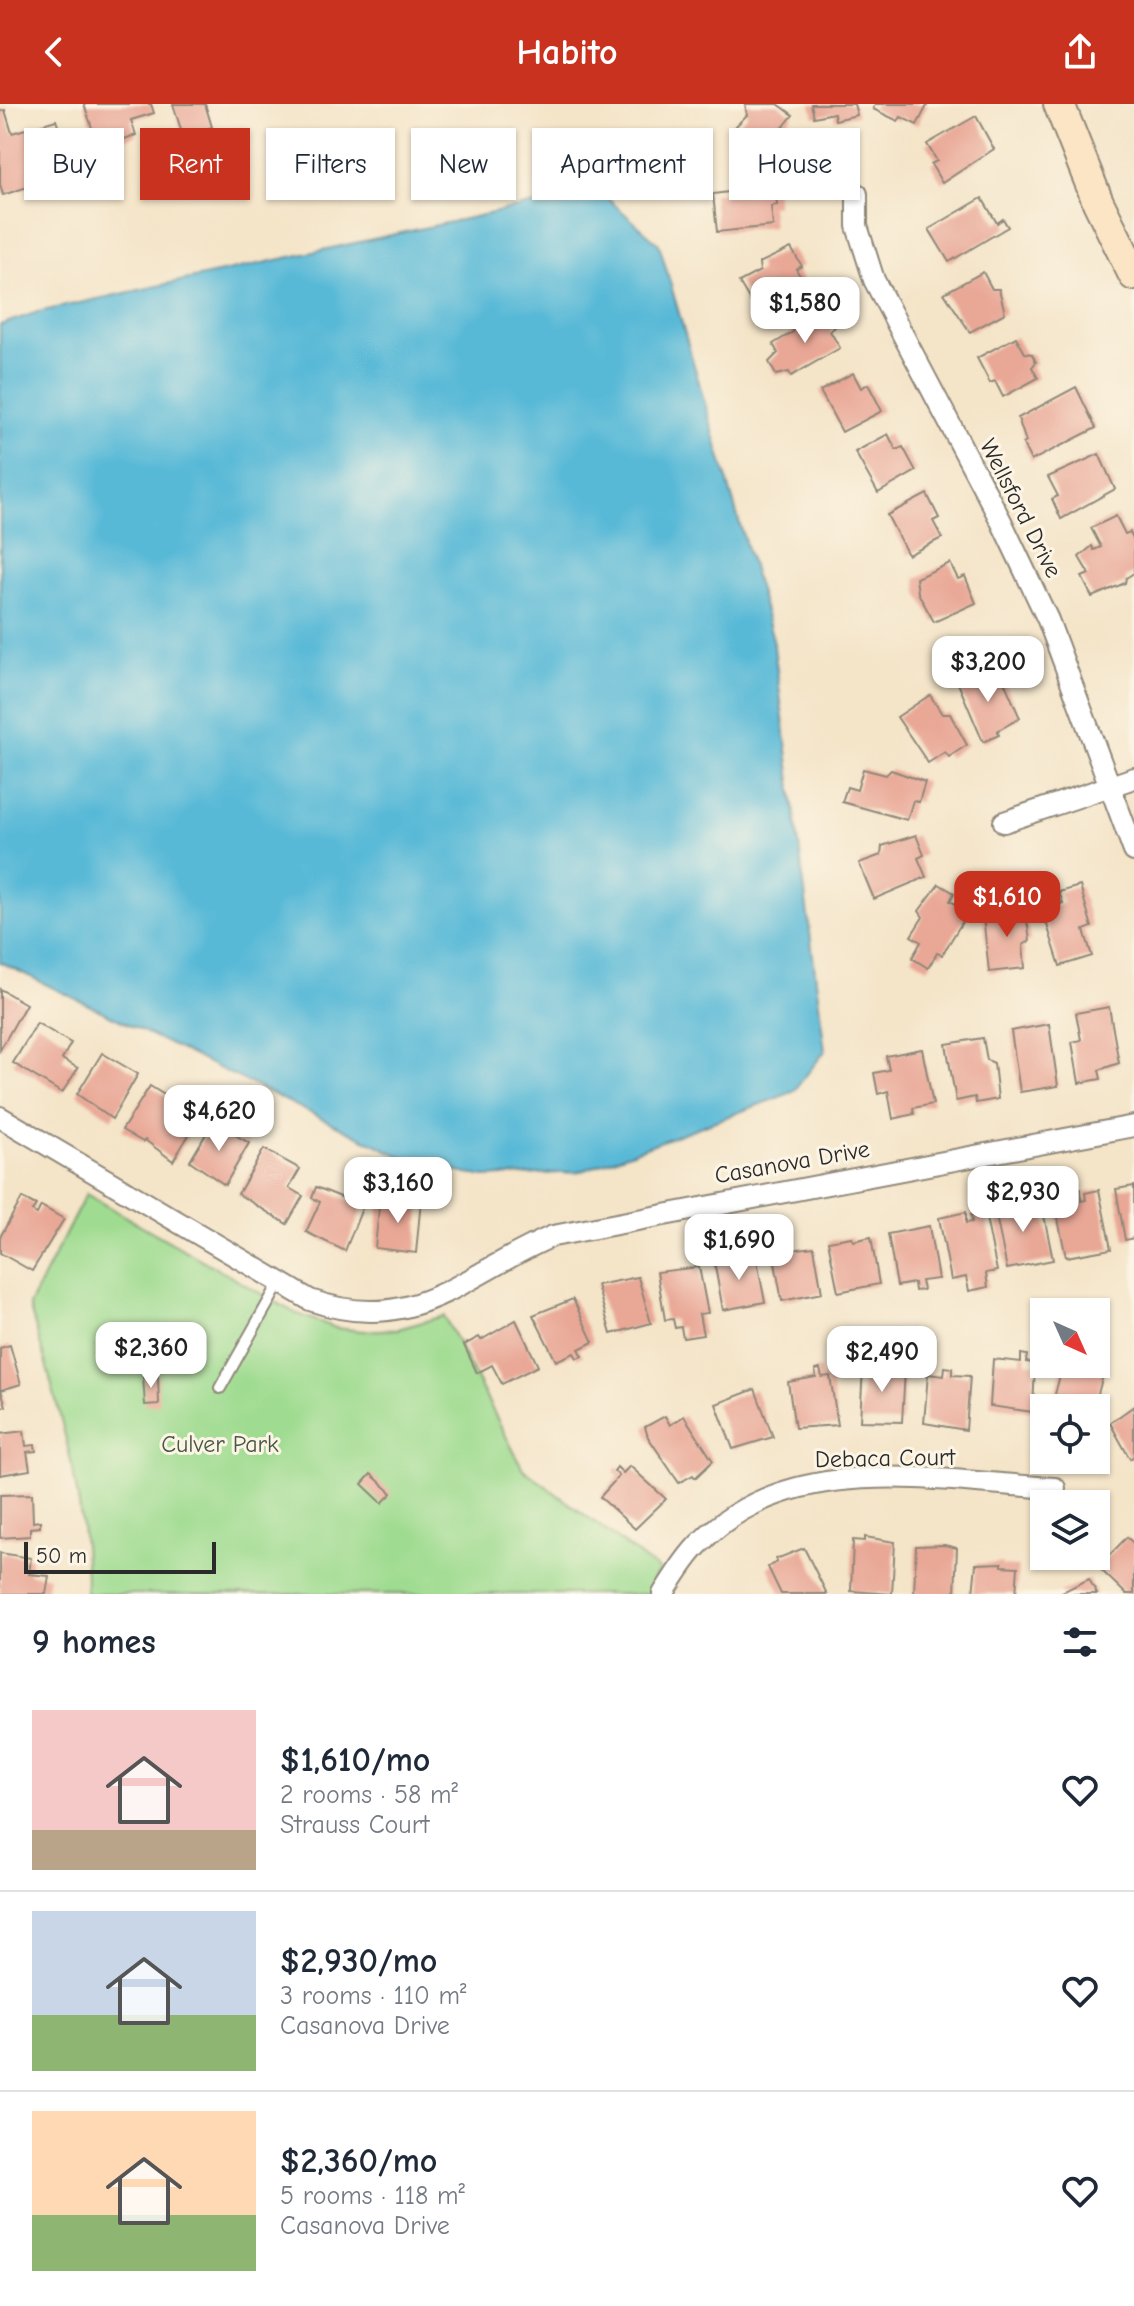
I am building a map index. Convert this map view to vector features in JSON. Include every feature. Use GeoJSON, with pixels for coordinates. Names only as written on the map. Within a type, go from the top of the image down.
{"type":"FeatureCollection","features":[{"type":"Feature","properties":{"kind":"main road"},"geometry":{"type":"LineString","coordinates":[[1059,104],[1098,202],[1134,275]]}},
{"type":"Feature","properties":{"kind":"street","name":"Wellsford Drive"},"geometry":{"type":"LineString","coordinates":[[857,200],[857,226],[874,280],[1001,521],[1048,620],[1134,851]]}},
{"type":"Feature","properties":{"kind":"street"},"geometry":{"type":"LineString","coordinates":[[1004,822],[1134,778]]}},
{"type":"Feature","properties":{"kind":"street","name":"Casanova Drive"},"geometry":{"type":"LineString","coordinates":[[0,1117],[310,1300],[338,1310],[367,1314],[395,1311],[461,1285],[514,1252],[553,1236],[1134,1126]]}},
{"type":"Feature","properties":{"kind":"street","name":"Debaca Court"},"geometry":{"type":"LineString","coordinates":[[663,1594],[687,1558],[728,1519],[758,1501],[791,1488],[826,1481],[900,1479],[1055,1488]]}},
{"type":"Feature","properties":{"kind":"lane"},"geometry":{"type":"LineString","coordinates":[[220,1388],[280,1282]]}},
{"type":"Feature","properties":{"kind":"green space","name":"Culver Park"},"geometry":{"type":"Polygon","coordinates":[[[86,1194],[295,1313],[336,1328],[362,1331],[398,1329],[444,1316],[523,1469],[659,1570],[646,1594],[86,1594],[76,1484],[29,1305],[86,1194]]]}},
{"type":"Feature","properties":{"kind":"water"},"geometry":{"type":"Polygon","coordinates":[[[552,200],[609,200],[659,244],[773,639],[825,1051],[793,1092],[579,1172],[485,1177],[416,1164],[0,962],[0,325],[38,312],[552,200]]]}},
{"type":"Feature","properties":{"kind":"building"},"geometry":{"type":"Polygon","coordinates":[[[84,104],[151,104],[154,113],[131,120],[136,135],[124,139],[124,128],[92,128],[84,104]]]}},
{"type":"Feature","properties":{"kind":"building"},"geometry":{"type":"Polygon","coordinates":[[[173,104],[205,104],[212,127],[180,128],[173,104]]]}},
{"type":"Feature","properties":{"kind":"building"},"geometry":{"type":"Polygon","coordinates":[[[745,104],[778,104],[793,115],[783,128],[734,128],[747,115],[745,104]]]}},
{"type":"Feature","properties":{"kind":"building"},"geometry":{"type":"Polygon","coordinates":[[[811,104],[854,104],[857,115],[835,120],[834,113],[814,117],[811,104]]]}},
{"type":"Feature","properties":{"kind":"building"},"geometry":{"type":"Polygon","coordinates":[[[875,104],[928,104],[917,125],[901,117],[898,121],[873,109],[875,104]]]}},
{"type":"Feature","properties":{"kind":"building"},"geometry":{"type":"Polygon","coordinates":[[[5,110],[12,133],[24,129],[24,188],[3,195],[0,184],[0,111],[5,110]]]}},
{"type":"Feature","properties":{"kind":"building"},"geometry":{"type":"Polygon","coordinates":[[[976,116],[994,149],[942,183],[931,164],[937,161],[927,144],[976,116]]]}},
{"type":"Feature","properties":{"kind":"building"},"geometry":{"type":"Polygon","coordinates":[[[56,120],[59,128],[29,128],[56,120]]]}},
{"type":"Feature","properties":{"kind":"building"},"geometry":{"type":"Polygon","coordinates":[[[729,192],[729,200],[777,200],[777,205],[771,206],[773,226],[717,232],[713,194],[729,192]]]}},
{"type":"Feature","properties":{"kind":"building"},"geometry":{"type":"Polygon","coordinates":[[[982,198],[997,223],[1003,219],[1008,227],[949,262],[929,229],[982,198]]]}},
{"type":"Feature","properties":{"kind":"building"},"geometry":{"type":"Polygon","coordinates":[[[791,248],[802,266],[796,269],[806,286],[758,314],[739,282],[760,271],[759,263],[791,248]]]}},
{"type":"Feature","properties":{"kind":"building"},"geometry":{"type":"Polygon","coordinates":[[[983,272],[992,289],[999,289],[1005,313],[970,332],[944,293],[983,272]]]}},
{"type":"Feature","properties":{"kind":"building"},"geometry":{"type":"Polygon","coordinates":[[[825,309],[835,327],[830,331],[840,348],[791,376],[789,372],[776,375],[769,362],[778,353],[773,344],[793,332],[794,324],[825,309]]]}},
{"type":"Feature","properties":{"kind":"building"},"geometry":{"type":"Polygon","coordinates":[[[1016,337],[1025,353],[1032,354],[1036,362],[1032,367],[1038,378],[1003,397],[995,381],[990,383],[977,358],[1016,337]]]}},
{"type":"Feature","properties":{"kind":"building"},"geometry":{"type":"Polygon","coordinates":[[[853,373],[861,388],[868,384],[882,411],[842,432],[820,391],[853,373]]]}},
{"type":"Feature","properties":{"kind":"building"},"geometry":{"type":"Polygon","coordinates":[[[1076,387],[1096,428],[1031,461],[1023,444],[1026,442],[1018,418],[1076,387]]]}},
{"type":"Feature","properties":{"kind":"building"},"geometry":{"type":"Polygon","coordinates":[[[888,434],[896,450],[903,447],[916,471],[878,493],[855,452],[888,434]]]}},
{"type":"Feature","properties":{"kind":"building"},"geometry":{"type":"Polygon","coordinates":[[[1099,454],[1115,489],[1061,519],[1052,499],[1058,496],[1048,477],[1099,454]]]}},
{"type":"Feature","properties":{"kind":"building"},"geometry":{"type":"Polygon","coordinates":[[[927,494],[939,518],[933,521],[942,538],[908,555],[887,515],[927,494]]]}},
{"type":"Feature","properties":{"kind":"building"},"geometry":{"type":"Polygon","coordinates":[[[1116,516],[1125,534],[1130,532],[1134,540],[1134,573],[1126,578],[1125,583],[1092,597],[1082,577],[1089,574],[1079,557],[1092,546],[1094,550],[1101,547],[1091,528],[1116,516]]]}},
{"type":"Feature","properties":{"kind":"building"},"geometry":{"type":"Polygon","coordinates":[[[950,563],[958,579],[965,576],[976,603],[934,622],[918,593],[916,578],[950,563]]]}},
{"type":"Feature","properties":{"kind":"building"},"geometry":{"type":"Polygon","coordinates":[[[985,668],[992,684],[1003,679],[1020,718],[997,731],[999,735],[983,742],[957,681],[985,668]]]}},
{"type":"Feature","properties":{"kind":"building"},"geometry":{"type":"Polygon","coordinates":[[[930,695],[942,714],[950,714],[967,745],[949,757],[945,752],[928,763],[897,717],[930,695]]]}},
{"type":"Feature","properties":{"kind":"building"},"geometry":{"type":"Polygon","coordinates":[[[863,769],[886,775],[891,770],[925,782],[919,802],[913,801],[907,820],[842,802],[847,787],[857,790],[863,769]]]}},
{"type":"Feature","properties":{"kind":"building"},"geometry":{"type":"Polygon","coordinates":[[[916,835],[924,855],[918,858],[926,877],[874,899],[859,863],[881,855],[882,846],[916,835]]]}},
{"type":"Feature","properties":{"kind":"building"},"geometry":{"type":"Polygon","coordinates":[[[939,884],[954,893],[950,901],[969,911],[942,955],[937,953],[928,968],[912,958],[921,942],[911,936],[923,917],[919,911],[939,884]]]}},
{"type":"Feature","properties":{"kind":"building"},"geometry":{"type":"Polygon","coordinates":[[[1080,886],[1092,927],[1084,930],[1092,956],[1060,966],[1043,912],[1063,903],[1059,892],[1080,886]]]}},
{"type":"Feature","properties":{"kind":"building"},"geometry":{"type":"Polygon","coordinates":[[[1025,906],[1030,941],[1023,945],[1025,968],[989,972],[983,915],[1004,915],[1003,908],[1025,906]]]}},
{"type":"Feature","properties":{"kind":"building"},"geometry":{"type":"Polygon","coordinates":[[[0,989],[26,1004],[0,1050],[0,989]]]}},
{"type":"Feature","properties":{"kind":"building"},"geometry":{"type":"Polygon","coordinates":[[[1109,1007],[1119,1063],[1099,1070],[1101,1079],[1079,1083],[1072,1042],[1081,1040],[1076,1013],[1109,1007]]]}},
{"type":"Feature","properties":{"kind":"building"},"geometry":{"type":"Polygon","coordinates":[[[37,1023],[71,1043],[62,1059],[78,1068],[62,1093],[13,1063],[37,1023]]]}},
{"type":"Feature","properties":{"kind":"building"},"geometry":{"type":"Polygon","coordinates":[[[1049,1024],[1058,1086],[1020,1092],[1011,1031],[1049,1024]]]}},
{"type":"Feature","properties":{"kind":"building"},"geometry":{"type":"Polygon","coordinates":[[[983,1038],[987,1060],[994,1063],[998,1099],[976,1103],[975,1097],[956,1101],[946,1044],[983,1038]]]}},
{"type":"Feature","properties":{"kind":"building"},"geometry":{"type":"Polygon","coordinates":[[[922,1049],[933,1104],[913,1108],[914,1114],[893,1119],[888,1091],[878,1094],[874,1073],[889,1070],[886,1056],[922,1049]]]}},
{"type":"Feature","properties":{"kind":"building"},"geometry":{"type":"Polygon","coordinates":[[[102,1053],[138,1074],[112,1119],[77,1094],[102,1053]]]}},
{"type":"Feature","properties":{"kind":"building"},"geometry":{"type":"Polygon","coordinates":[[[150,1086],[185,1108],[175,1125],[190,1133],[173,1161],[145,1140],[143,1142],[122,1130],[150,1086]]]}},
{"type":"Feature","properties":{"kind":"building"},"geometry":{"type":"Polygon","coordinates":[[[213,1122],[249,1143],[225,1185],[190,1161],[213,1122]]]}},
{"type":"Feature","properties":{"kind":"building"},"geometry":{"type":"Polygon","coordinates":[[[264,1149],[300,1169],[289,1188],[303,1196],[287,1224],[238,1194],[264,1149]]]}},
{"type":"Feature","properties":{"kind":"building"},"geometry":{"type":"Polygon","coordinates":[[[1134,1186],[1134,1238],[1125,1240],[1116,1189],[1134,1186]]]}},
{"type":"Feature","properties":{"kind":"building"},"geometry":{"type":"Polygon","coordinates":[[[316,1187],[363,1206],[345,1251],[306,1232],[320,1202],[312,1198],[316,1187]]]}},
{"type":"Feature","properties":{"kind":"building"},"geometry":{"type":"Polygon","coordinates":[[[1080,1189],[1081,1201],[1086,1200],[1085,1193],[1099,1190],[1111,1249],[1066,1257],[1053,1195],[1080,1189]]]}},
{"type":"Feature","properties":{"kind":"building"},"geometry":{"type":"Polygon","coordinates":[[[380,1197],[421,1200],[416,1253],[375,1248],[380,1197]]]}},
{"type":"Feature","properties":{"kind":"building"},"geometry":{"type":"Polygon","coordinates":[[[22,1198],[36,1205],[32,1211],[37,1214],[41,1206],[64,1219],[32,1271],[0,1253],[0,1237],[22,1198]]]}},
{"type":"Feature","properties":{"kind":"building"},"geometry":{"type":"Polygon","coordinates":[[[1021,1201],[1022,1212],[1028,1211],[1026,1204],[1041,1201],[1053,1260],[1007,1269],[994,1206],[1021,1201]]]}},
{"type":"Feature","properties":{"kind":"building"},"geometry":{"type":"Polygon","coordinates":[[[966,1212],[966,1223],[972,1222],[971,1215],[985,1213],[997,1271],[986,1273],[988,1287],[969,1291],[966,1277],[951,1280],[939,1218],[966,1212]]]}},
{"type":"Feature","properties":{"kind":"building"},"geometry":{"type":"Polygon","coordinates":[[[929,1226],[938,1279],[921,1281],[923,1290],[915,1291],[914,1283],[897,1286],[888,1234],[929,1226]]]}},
{"type":"Feature","properties":{"kind":"building"},"geometry":{"type":"Polygon","coordinates":[[[852,1237],[853,1241],[871,1237],[879,1284],[838,1292],[828,1241],[852,1237]]]}},
{"type":"Feature","properties":{"kind":"building"},"geometry":{"type":"Polygon","coordinates":[[[814,1247],[822,1293],[782,1301],[773,1252],[814,1247]]]}},
{"type":"Feature","properties":{"kind":"building"},"geometry":{"type":"Polygon","coordinates":[[[756,1256],[765,1302],[723,1310],[714,1261],[756,1256]]]}},
{"type":"Feature","properties":{"kind":"building"},"geometry":{"type":"Polygon","coordinates":[[[699,1267],[708,1313],[699,1314],[703,1335],[683,1338],[681,1327],[675,1328],[673,1319],[665,1320],[657,1272],[699,1267]]]}},
{"type":"Feature","properties":{"kind":"building"},"geometry":{"type":"Polygon","coordinates":[[[638,1277],[651,1323],[611,1334],[597,1285],[638,1277]]]}},
{"type":"Feature","properties":{"kind":"building"},"geometry":{"type":"Polygon","coordinates":[[[573,1299],[593,1342],[579,1349],[583,1356],[577,1358],[574,1353],[556,1361],[533,1315],[573,1299]]]}},
{"type":"Feature","properties":{"kind":"building"},"geometry":{"type":"Polygon","coordinates":[[[516,1320],[538,1366],[502,1384],[492,1365],[477,1373],[464,1345],[479,1337],[481,1340],[516,1320]]]}},
{"type":"Feature","properties":{"kind":"building"},"geometry":{"type":"Polygon","coordinates":[[[10,1345],[21,1384],[1,1390],[6,1406],[0,1408],[0,1348],[10,1345]]]}},
{"type":"Feature","properties":{"kind":"building"},"geometry":{"type":"Polygon","coordinates":[[[1021,1354],[1027,1355],[1030,1378],[1034,1378],[1030,1412],[990,1406],[993,1359],[1021,1362],[1021,1354]]]}},
{"type":"Feature","properties":{"kind":"building"},"geometry":{"type":"Polygon","coordinates":[[[879,1361],[886,1361],[886,1369],[905,1370],[902,1422],[860,1421],[863,1367],[879,1368],[879,1361]]]}},
{"type":"Feature","properties":{"kind":"building"},"geometry":{"type":"Polygon","coordinates":[[[945,1367],[952,1368],[952,1375],[970,1376],[966,1430],[924,1423],[928,1374],[944,1376],[945,1367]]]}},
{"type":"Feature","properties":{"kind":"building"},"geometry":{"type":"Polygon","coordinates":[[[820,1369],[822,1377],[830,1376],[838,1425],[795,1428],[788,1382],[816,1377],[815,1370],[820,1369]]]}},
{"type":"Feature","properties":{"kind":"building"},"geometry":{"type":"Polygon","coordinates":[[[158,1376],[159,1404],[145,1405],[143,1377],[158,1376]]]}},
{"type":"Feature","properties":{"kind":"building"},"geometry":{"type":"Polygon","coordinates":[[[1059,1378],[1102,1378],[1098,1394],[1055,1394],[1059,1378]]]}},
{"type":"Feature","properties":{"kind":"building"},"geometry":{"type":"Polygon","coordinates":[[[755,1389],[773,1437],[733,1449],[716,1404],[755,1389]]]}},
{"type":"Feature","properties":{"kind":"building"},"geometry":{"type":"Polygon","coordinates":[[[1134,1406],[1134,1456],[1130,1459],[1110,1423],[1134,1406]]]}},
{"type":"Feature","properties":{"kind":"building"},"geometry":{"type":"Polygon","coordinates":[[[665,1416],[670,1425],[684,1416],[713,1461],[695,1478],[693,1475],[679,1483],[648,1437],[645,1427],[665,1416]]]}},
{"type":"Feature","properties":{"kind":"building"},"geometry":{"type":"Polygon","coordinates":[[[24,1431],[26,1446],[35,1445],[36,1451],[27,1452],[30,1470],[0,1475],[0,1434],[24,1431]]]}},
{"type":"Feature","properties":{"kind":"building"},"geometry":{"type":"Polygon","coordinates":[[[630,1466],[666,1499],[635,1529],[600,1497],[619,1476],[614,1471],[617,1467],[623,1473],[630,1466]]]}},
{"type":"Feature","properties":{"kind":"building"},"geometry":{"type":"Polygon","coordinates":[[[371,1474],[392,1493],[382,1503],[362,1484],[371,1474]]]}},
{"type":"Feature","properties":{"kind":"building"},"geometry":{"type":"Polygon","coordinates":[[[32,1494],[33,1522],[40,1521],[40,1527],[30,1528],[30,1536],[0,1538],[0,1495],[32,1494]]]}},
{"type":"Feature","properties":{"kind":"building"},"geometry":{"type":"Polygon","coordinates":[[[865,1537],[895,1542],[892,1594],[851,1591],[853,1540],[865,1541],[865,1537]]]}},
{"type":"Feature","properties":{"kind":"building"},"geometry":{"type":"Polygon","coordinates":[[[1127,1537],[1134,1544],[1134,1594],[1126,1594],[1101,1570],[1110,1570],[1110,1555],[1127,1537]]]}},
{"type":"Feature","properties":{"kind":"building"},"geometry":{"type":"Polygon","coordinates":[[[916,1546],[957,1548],[955,1594],[914,1594],[916,1546]]]}},
{"type":"Feature","properties":{"kind":"building"},"geometry":{"type":"Polygon","coordinates":[[[804,1548],[827,1594],[781,1594],[768,1567],[777,1562],[776,1559],[804,1548]]]}},
{"type":"Feature","properties":{"kind":"building"},"geometry":{"type":"Polygon","coordinates":[[[0,1553],[31,1558],[29,1574],[49,1576],[46,1594],[0,1594],[0,1553]]]}},
{"type":"Feature","properties":{"kind":"building"},"geometry":{"type":"Polygon","coordinates":[[[1002,1563],[1002,1566],[1018,1567],[1016,1594],[973,1594],[976,1564],[1002,1563]]]}},
{"type":"Feature","properties":{"kind":"building"},"geometry":{"type":"Polygon","coordinates":[[[1089,1579],[1097,1594],[1058,1594],[1089,1579]]]}}]}
